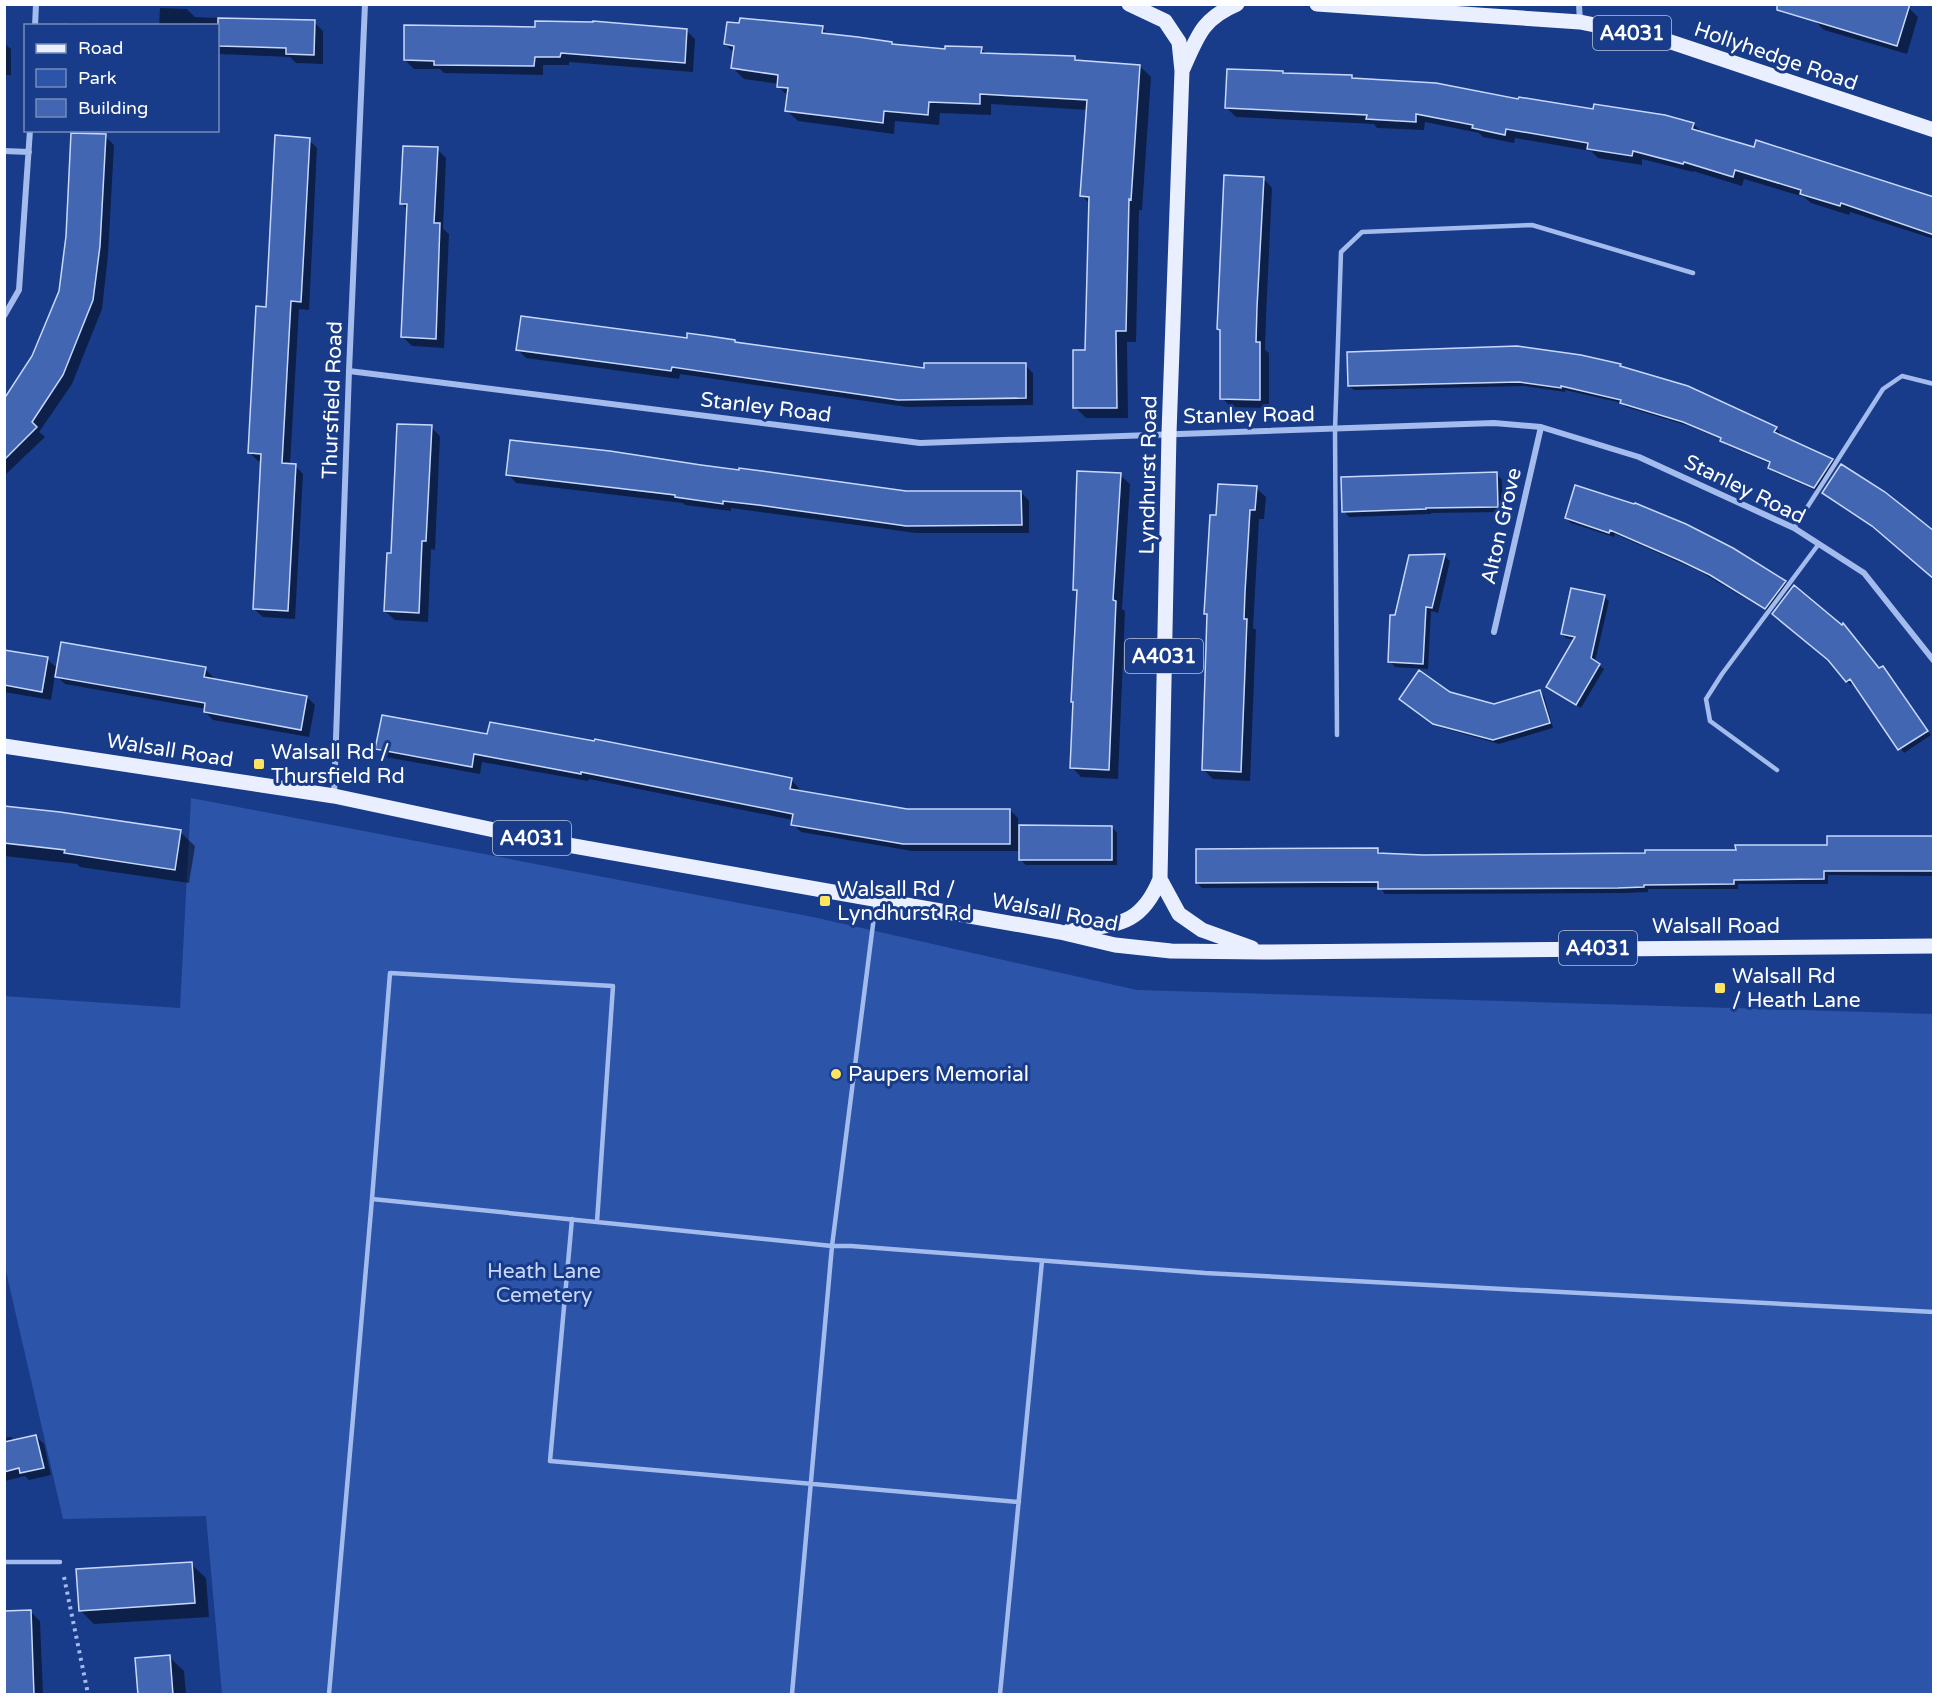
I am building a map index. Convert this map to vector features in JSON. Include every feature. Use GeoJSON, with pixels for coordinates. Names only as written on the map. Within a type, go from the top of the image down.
{"type":"FeatureCollection","features":[{"type":"Feature","properties":{"kind":"main road","name":"Lyndhurst Road"},"geometry":{"type":"LineString","coordinates":[[1060,932],[1123,923],[1144,909],[1152,898],[1160,879],[1169,433],[1182,71],[1179,42],[1165,21],[1129,4]]}},
{"type":"Feature","properties":{"kind":"main road","name":"Lyndhurst Road"},"geometry":{"type":"LineString","coordinates":[[1182,71],[1203,26],[1221,11],[1238,4]]}},
{"type":"Feature","properties":{"kind":"main road","name":"Hollyhedge Road"},"geometry":{"type":"LineString","coordinates":[[1317,4],[1580,22],[1659,38],[1934,130]]}},
{"type":"Feature","properties":{"kind":"main road","name":"Walsall Road"},"geometry":{"type":"LineString","coordinates":[[4,746],[334,796],[551,842],[1060,932],[1115,945],[1171,951],[1934,946]]}},
{"type":"Feature","properties":{"kind":"main road","name":"Lyndhurst Road"},"geometry":{"type":"LineString","coordinates":[[1160,879],[1179,914],[1202,930],[1263,952]]}},
{"type":"Feature","properties":{"kind":"street"},"geometry":{"type":"LineString","coordinates":[[35,24],[36,4]]}},
{"type":"Feature","properties":{"kind":"street","name":"Thursfield Road"},"geometry":{"type":"LineString","coordinates":[[334,796],[365,4]]}},
{"type":"Feature","properties":{"kind":"street"},"geometry":{"type":"LineString","coordinates":[[1579,4],[1580,22]]}},
{"type":"Feature","properties":{"kind":"street"},"geometry":{"type":"LineString","coordinates":[[4,316],[20,290],[30,132]]}},
{"type":"Feature","properties":{"kind":"street"},"geometry":{"type":"LineString","coordinates":[[4,151],[29,152]]}},
{"type":"Feature","properties":{"kind":"street","name":"Stanley Road"},"geometry":{"type":"LineString","coordinates":[[349,370],[920,443],[1494,423],[1541,427],[1639,457],[1794,528],[1864,573],[1934,661]]}},
{"type":"Feature","properties":{"kind":"street","name":"Alton Grove"},"geometry":{"type":"LineString","coordinates":[[1494,632],[1541,427]]}},
{"type":"Feature","properties":{"kind":"lane"},"geometry":{"type":"LineString","coordinates":[[1337,735],[1335,430],[1341,252],[1362,232],[1532,225],[1693,273]]}},
{"type":"Feature","properties":{"kind":"lane"},"geometry":{"type":"LineString","coordinates":[[1794,528],[1883,389],[1902,376],[1934,384]]}},
{"type":"Feature","properties":{"kind":"lane"},"geometry":{"type":"LineString","coordinates":[[1777,770],[1710,721],[1706,699],[1818,545]]}},
{"type":"Feature","properties":{"kind":"lane"},"geometry":{"type":"LineString","coordinates":[[792,1695],[832,1246],[876,901]]}},
{"type":"Feature","properties":{"kind":"lane"},"geometry":{"type":"LineString","coordinates":[[329,1695],[390,973],[613,986],[597,1222]]}},
{"type":"Feature","properties":{"kind":"lane"},"geometry":{"type":"LineString","coordinates":[[372,1199],[832,1246],[1205,1273],[1934,1312]]}},
{"type":"Feature","properties":{"kind":"lane"},"geometry":{"type":"LineString","coordinates":[[572,1220],[550,1461],[1019,1502]]}},
{"type":"Feature","properties":{"kind":"lane"},"geometry":{"type":"LineString","coordinates":[[1000,1695],[1042,1261]]}},
{"type":"Feature","properties":{"kind":"lane"},"geometry":{"type":"LineString","coordinates":[[4,1562],[60,1562]]}},
{"type":"Feature","properties":{"kind":"path"},"geometry":{"type":"LineString","coordinates":[[60,1562],[88,1695]]}},
{"type":"Feature","properties":{"kind":"green space","name":"Heath Lane Cemetery"},"geometry":{"type":"Polygon","coordinates":[[[191,798],[813,917],[1137,990],[1933,1014],[1933,1694],[222,1694],[206,1516],[63,1519],[5,1267],[4,996],[180,1008],[191,798]]]}},
{"type":"Feature","properties":{"kind":"building"},"geometry":{"type":"Polygon","coordinates":[[[1777,4],[1910,4],[1897,46],[1777,10],[1777,4]]]}},
{"type":"Feature","properties":{"kind":"building"},"geometry":{"type":"Polygon","coordinates":[[[218,18],[315,20],[314,55],[286,54],[286,48],[219,46],[218,18]]]}},
{"type":"Feature","properties":{"kind":"building"},"geometry":{"type":"Polygon","coordinates":[[[740,18],[823,26],[822,33],[892,42],[892,44],[945,49],[945,46],[982,47],[981,53],[1075,56],[1075,60],[1140,65],[1131,200],[1129,199],[1126,331],[1116,331],[1117,408],[1073,408],[1073,350],[1085,350],[1089,197],[1080,196],[1087,100],[980,94],[980,104],[929,102],[928,115],[884,111],[883,123],[785,111],[788,88],[777,87],[778,75],[731,68],[734,46],[724,44],[727,22],[739,23],[740,18]]]}},
{"type":"Feature","properties":{"kind":"building"},"geometry":{"type":"Polygon","coordinates":[[[535,21],[593,21],[687,29],[685,63],[561,53],[560,57],[535,57],[534,66],[434,65],[434,61],[404,60],[404,25],[535,27],[535,21]]]}},
{"type":"Feature","properties":{"kind":"building"},"geometry":{"type":"Polygon","coordinates":[[[1227,69],[1352,75],[1352,78],[1436,83],[1518,99],[1519,97],[1593,109],[1594,104],[1665,115],[1694,123],[1692,129],[1754,147],[1756,140],[1934,197],[1934,235],[1841,203],[1840,206],[1800,194],[1801,190],[1735,170],[1733,177],[1684,162],[1683,164],[1633,151],[1632,156],[1587,149],[1588,143],[1506,129],[1505,135],[1472,128],[1473,125],[1416,114],[1416,122],[1366,119],[1367,115],[1225,108],[1227,69]]]}},
{"type":"Feature","properties":{"kind":"building"},"geometry":{"type":"Polygon","coordinates":[[[71,133],[106,134],[100,246],[93,300],[63,375],[32,422],[37,427],[4,460],[4,399],[32,356],[59,291],[66,236],[71,133]]]}},
{"type":"Feature","properties":{"kind":"building"},"geometry":{"type":"Polygon","coordinates":[[[275,135],[310,138],[301,302],[291,301],[282,463],[296,464],[288,611],[253,609],[261,454],[248,453],[256,306],[266,307],[275,135]]]}},
{"type":"Feature","properties":{"kind":"building"},"geometry":{"type":"Polygon","coordinates":[[[403,146],[438,147],[434,223],[440,223],[436,339],[401,337],[407,204],[400,204],[403,146]]]}},
{"type":"Feature","properties":{"kind":"building"},"geometry":{"type":"Polygon","coordinates":[[[1224,175],[1264,177],[1256,342],[1260,342],[1260,400],[1220,399],[1220,330],[1217,329],[1224,175]]]}},
{"type":"Feature","properties":{"kind":"building"},"geometry":{"type":"Polygon","coordinates":[[[521,316],[687,338],[687,333],[735,340],[735,342],[924,368],[924,363],[1026,363],[1026,398],[898,400],[672,367],[671,371],[516,350],[521,316]]]}},
{"type":"Feature","properties":{"kind":"building"},"geometry":{"type":"Polygon","coordinates":[[[1517,346],[1581,355],[1621,364],[1620,366],[1688,386],[1777,427],[1774,432],[1833,459],[1814,488],[1768,468],[1770,462],[1720,441],[1721,438],[1683,422],[1620,403],[1621,400],[1561,386],[1561,388],[1519,382],[1348,386],[1347,352],[1517,346]]]}},
{"type":"Feature","properties":{"kind":"building"},"geometry":{"type":"Polygon","coordinates":[[[397,424],[432,425],[426,541],[422,541],[419,613],[384,611],[387,553],[391,553],[397,424]]]}},
{"type":"Feature","properties":{"kind":"building"},"geometry":{"type":"Polygon","coordinates":[[[510,440],[610,451],[906,491],[1021,491],[1022,525],[906,526],[758,505],[723,501],[723,504],[675,497],[675,495],[506,475],[510,440]]]}},
{"type":"Feature","properties":{"kind":"building"},"geometry":{"type":"Polygon","coordinates":[[[1841,464],[1885,492],[1934,531],[1934,579],[1872,526],[1822,493],[1841,464]]]}},
{"type":"Feature","properties":{"kind":"building"},"geometry":{"type":"Polygon","coordinates":[[[1077,471],[1121,473],[1113,600],[1116,601],[1109,770],[1070,768],[1077,590],[1073,590],[1077,471]]]}},
{"type":"Feature","properties":{"kind":"building"},"geometry":{"type":"Polygon","coordinates":[[[1497,472],[1498,507],[1342,512],[1341,477],[1497,472]]]}},
{"type":"Feature","properties":{"kind":"building"},"geometry":{"type":"Polygon","coordinates":[[[1218,484],[1257,486],[1255,510],[1250,510],[1245,592],[1244,619],[1247,619],[1241,772],[1202,770],[1207,614],[1204,614],[1210,515],[1216,515],[1218,484]]]}},
{"type":"Feature","properties":{"kind":"building"},"geometry":{"type":"Polygon","coordinates":[[[1575,485],[1635,503],[1686,524],[1733,548],[1786,581],[1765,609],[1710,575],[1681,561],[1610,530],[1609,533],[1565,518],[1575,485]]]}},
{"type":"Feature","properties":{"kind":"building"},"geometry":{"type":"Polygon","coordinates":[[[1445,554],[1432,608],[1426,607],[1423,664],[1388,662],[1390,615],[1395,615],[1409,555],[1445,554]]]}},
{"type":"Feature","properties":{"kind":"building"},"geometry":{"type":"Polygon","coordinates":[[[1794,585],[1842,625],[1843,623],[1879,668],[1883,666],[1928,731],[1898,750],[1850,679],[1846,682],[1828,660],[1772,614],[1794,585]]]}},
{"type":"Feature","properties":{"kind":"building"},"geometry":{"type":"Polygon","coordinates":[[[1571,588],[1605,595],[1591,658],[1600,664],[1576,705],[1546,687],[1575,637],[1561,634],[1571,588]]]}},
{"type":"Feature","properties":{"kind":"building"},"geometry":{"type":"Polygon","coordinates":[[[61,642],[206,667],[204,677],[307,696],[301,730],[204,712],[205,703],[55,677],[61,642]]]}},
{"type":"Feature","properties":{"kind":"building"},"geometry":{"type":"Polygon","coordinates":[[[4,650],[48,657],[42,692],[4,685],[4,650]]]}},
{"type":"Feature","properties":{"kind":"building"},"geometry":{"type":"Polygon","coordinates":[[[1419,670],[1450,692],[1494,704],[1540,690],[1550,723],[1493,740],[1433,724],[1399,699],[1419,670]]]}},
{"type":"Feature","properties":{"kind":"building"},"geometry":{"type":"Polygon","coordinates":[[[382,715],[487,734],[490,722],[594,741],[595,739],[792,778],[790,789],[907,809],[1010,809],[1010,844],[903,844],[791,825],[793,814],[581,772],[581,774],[474,754],[472,767],[375,749],[382,715]]]}},
{"type":"Feature","properties":{"kind":"building"},"geometry":{"type":"Polygon","coordinates":[[[4,806],[181,830],[175,870],[64,853],[65,850],[4,843],[4,806]]]}},
{"type":"Feature","properties":{"kind":"building"},"geometry":{"type":"Polygon","coordinates":[[[1019,825],[1112,826],[1112,860],[1019,860],[1019,825]]]}},
{"type":"Feature","properties":{"kind":"building"},"geometry":{"type":"Polygon","coordinates":[[[1827,836],[1934,836],[1934,871],[1824,871],[1824,879],[1734,880],[1734,884],[1644,885],[1644,887],[1618,888],[1378,889],[1378,882],[1196,883],[1196,849],[1378,848],[1378,853],[1423,855],[1645,853],[1645,850],[1736,850],[1735,845],[1827,845],[1827,836]]]}},
{"type":"Feature","properties":{"kind":"building"},"geometry":{"type":"Polygon","coordinates":[[[36,1435],[44,1468],[20,1473],[19,1468],[4,1472],[4,1442],[36,1435]]]}},
{"type":"Feature","properties":{"kind":"building"},"geometry":{"type":"Polygon","coordinates":[[[192,1562],[195,1603],[79,1611],[76,1569],[192,1562]]]}},
{"type":"Feature","properties":{"kind":"building"},"geometry":{"type":"Polygon","coordinates":[[[31,1610],[34,1695],[4,1695],[4,1611],[31,1610]]]}},
{"type":"Feature","properties":{"kind":"building"},"geometry":{"type":"Polygon","coordinates":[[[170,1655],[173,1695],[138,1695],[135,1658],[170,1655]]]}},
{"type":"Feature","properties":{"kind":"place","name":"Walsall Rd / Thursfield Rd"},"geometry":{"type":"Point","coordinates":[259,764]}},
{"type":"Feature","properties":{"kind":"place","name":"Walsall Rd / Lyndhurst Rd"},"geometry":{"type":"Point","coordinates":[825,901]}},
{"type":"Feature","properties":{"kind":"place","name":"Walsall Rd / Heath Lane"},"geometry":{"type":"Point","coordinates":[1720,988]}},
{"type":"Feature","properties":{"kind":"place","name":"Paupers Memorial"},"geometry":{"type":"Point","coordinates":[836,1074]}}]}
